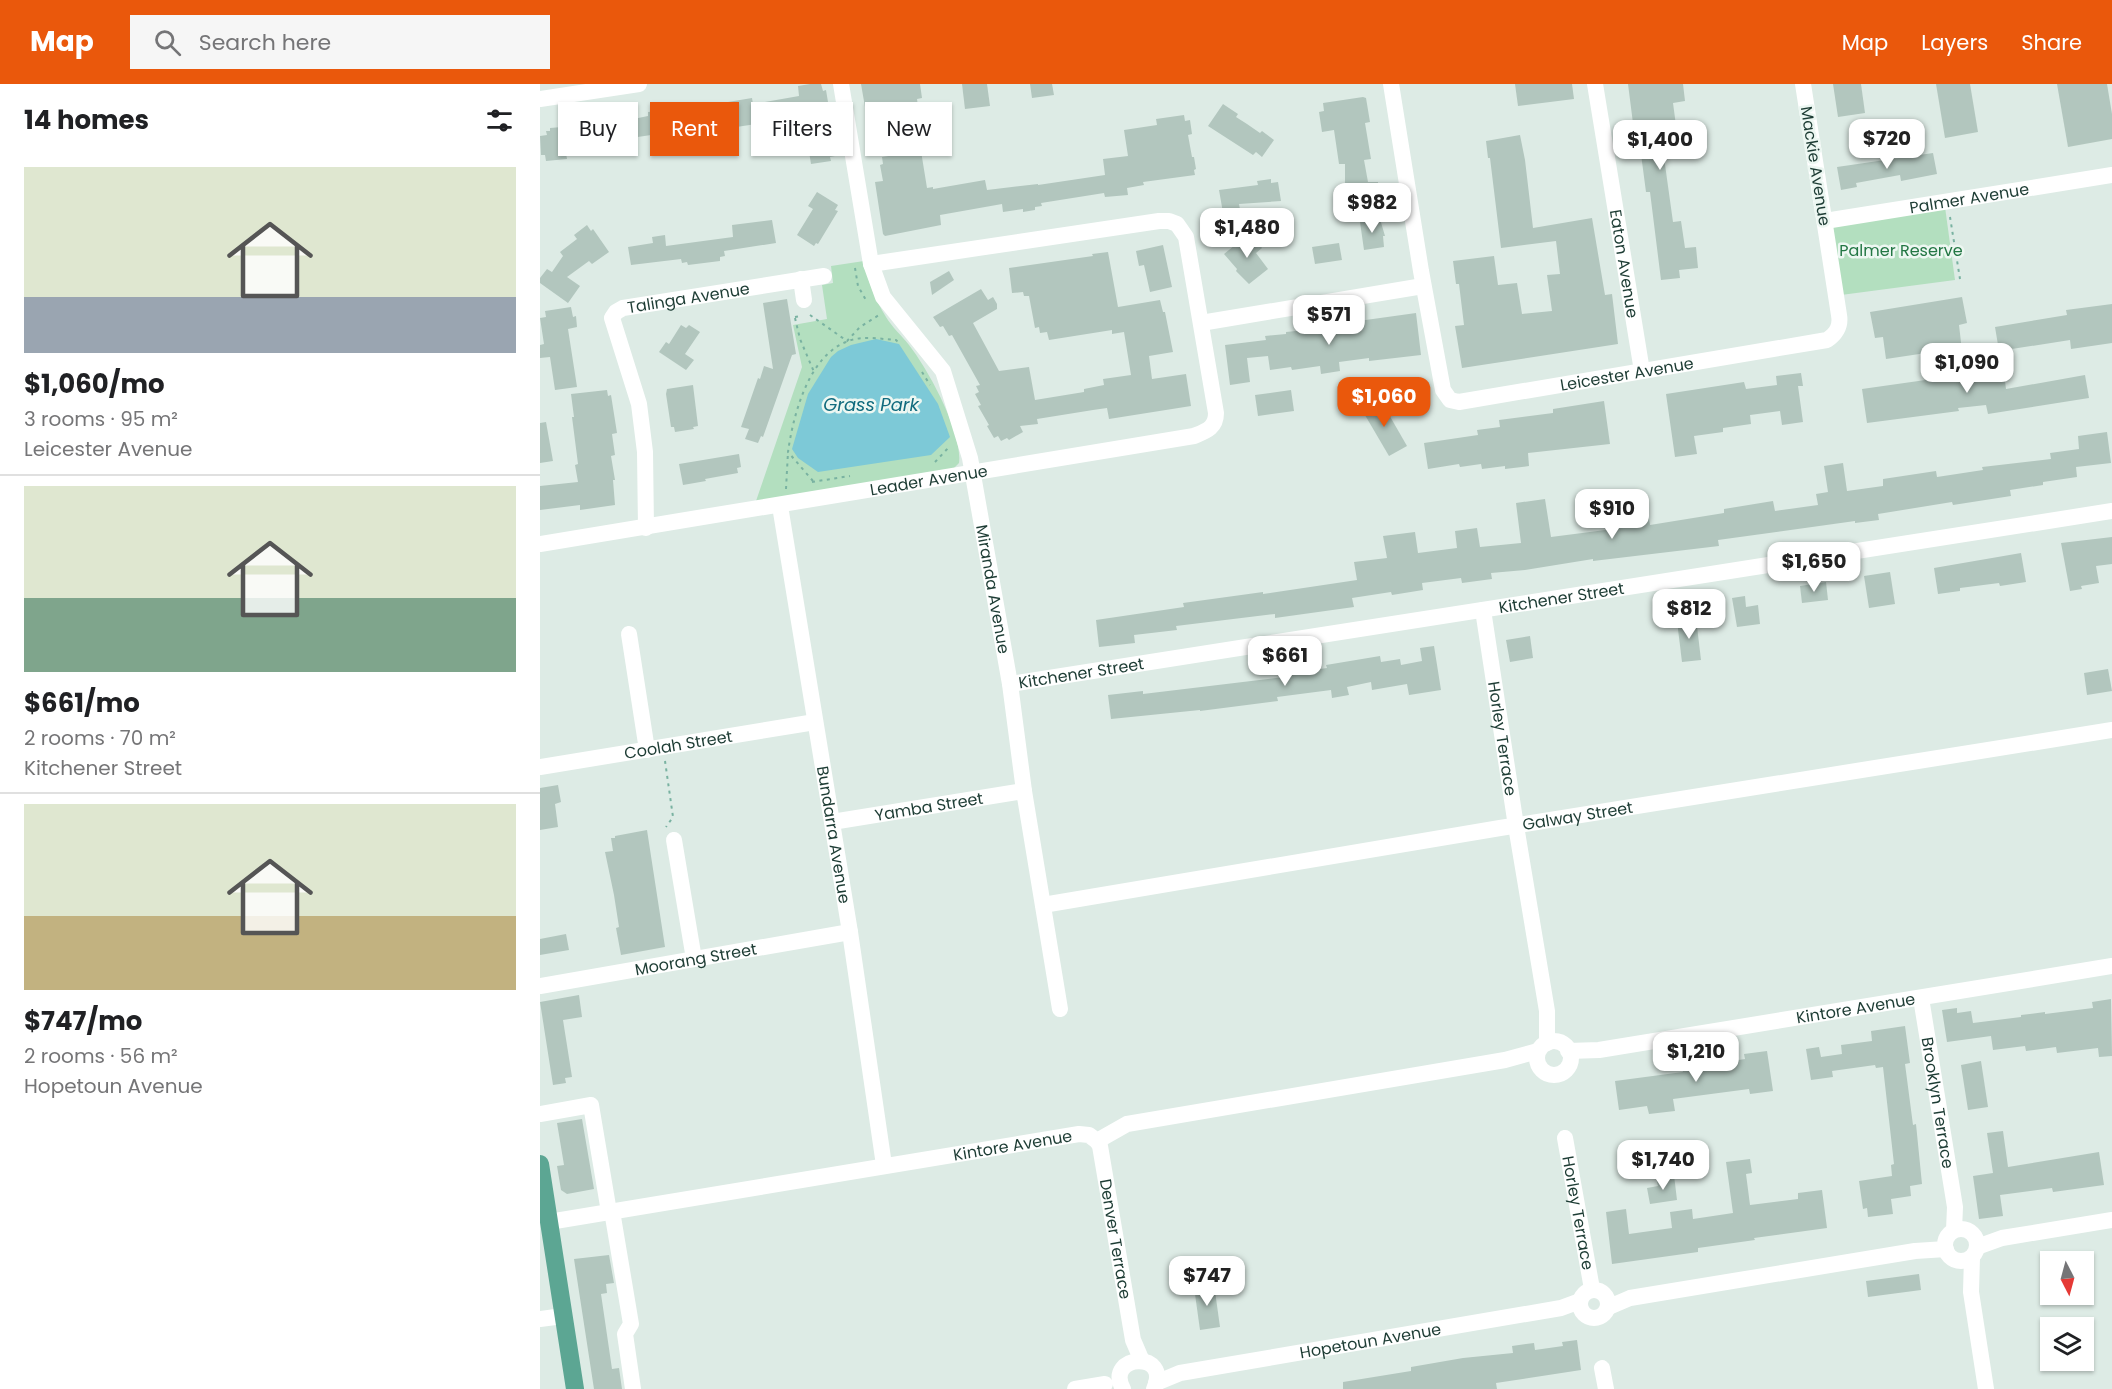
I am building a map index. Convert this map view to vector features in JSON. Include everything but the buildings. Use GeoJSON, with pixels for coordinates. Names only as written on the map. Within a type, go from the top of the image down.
{"type":"FeatureCollection","features":[{"type":"Feature","properties":{"kind":"main road"},"geometry":{"type":"LineString","coordinates":[[540,1164],[575,1389]]}},
{"type":"Feature","properties":{"kind":"street"},"geometry":{"type":"LineString","coordinates":[[540,99],[639,84]]}},
{"type":"Feature","properties":{"kind":"street"},"geometry":{"type":"LineString","coordinates":[[1201,322],[1424,286],[1391,84]]}},
{"type":"Feature","properties":{"kind":"street","name":"Eaton Avenue"},"geometry":{"type":"LineString","coordinates":[[1595,84],[1642,371]]}},
{"type":"Feature","properties":{"kind":"street","name":"Mackie Avenue"},"geometry":{"type":"LineString","coordinates":[[1803,84],[1840,323],[1834,336],[1827,340],[1817,341]]}},
{"type":"Feature","properties":{"kind":"street","name":"Miranda Avenue"},"geometry":{"type":"LineString","coordinates":[[840,86],[871,264],[883,297],[943,371],[970,458],[1010,684],[1024,791],[1060,1009]]}},
{"type":"Feature","properties":{"kind":"street","name":"Palmer Avenue"},"geometry":{"type":"LineString","coordinates":[[1825,221],[2112,175]]}},
{"type":"Feature","properties":{"kind":"street","name":"Leader Avenue"},"geometry":{"type":"LineString","coordinates":[[540,544],[1194,436],[1211,428],[1216,421],[1186,237],[1177,224],[1168,221],[871,264]]}},
{"type":"Feature","properties":{"kind":"street","name":"Talinga Avenue"},"geometry":{"type":"LineString","coordinates":[[646,528],[645,452],[639,404],[612,318],[616,312],[623,308],[824,276]]}},
{"type":"Feature","properties":{"kind":"street"},"geometry":{"type":"LineString","coordinates":[[801,279],[804,300]]}},
{"type":"Feature","properties":{"kind":"street","name":"Leicester Avenue"},"geometry":{"type":"LineString","coordinates":[[1424,286],[1443,390],[1450,400],[1459,402],[1817,341]]}},
{"type":"Feature","properties":{"kind":"street","name":"Bundarra Avenue"},"geometry":{"type":"LineString","coordinates":[[780,506],[850,932],[884,1165]]}},
{"type":"Feature","properties":{"kind":"street","name":"Kitchener Street"},"geometry":{"type":"LineString","coordinates":[[1010,684],[2112,511]]}},
{"type":"Feature","properties":{"kind":"street","name":"Horley Terrace"},"geometry":{"type":"LineString","coordinates":[[1483,610],[1554,1052]]}},
{"type":"Feature","properties":{"kind":"street"},"geometry":{"type":"LineString","coordinates":[[629,634],[647,750]]}},
{"type":"Feature","properties":{"kind":"street","name":"Coolah Street"},"geometry":{"type":"LineString","coordinates":[[540,767],[815,722]]}},
{"type":"Feature","properties":{"kind":"street","name":"Galway Street"},"geometry":{"type":"LineString","coordinates":[[1043,905],[2112,730]]}},
{"type":"Feature","properties":{"kind":"street","name":"Yamba Street"},"geometry":{"type":"LineString","coordinates":[[832,822],[1024,791]]}},
{"type":"Feature","properties":{"kind":"street"},"geometry":{"type":"LineString","coordinates":[[668,837],[694,959]]}},
{"type":"Feature","properties":{"kind":"street","name":"Moorang Street"},"geometry":{"type":"LineString","coordinates":[[540,986],[850,932]]}},
{"type":"Feature","properties":{"kind":"street","name":"Kintore Avenue"},"geometry":{"type":"LineString","coordinates":[[549,1222],[1079,1134],[1089,1135],[1096,1141],[1127,1124],[1554,1052],[1599,1050],[2112,966]]}},
{"type":"Feature","properties":{"kind":"street","name":"Brooklyn Terrace"},"geometry":{"type":"LineString","coordinates":[[1921,998],[1986,1389]]}},
{"type":"Feature","properties":{"kind":"street"},"geometry":{"type":"LineString","coordinates":[[540,1114],[591,1105],[631,1324],[625,1334],[633,1389]]}},
{"type":"Feature","properties":{"kind":"street","name":"Horley Terrace"},"geometry":{"type":"LineString","coordinates":[[1565,1138],[1594,1301]]}},
{"type":"Feature","properties":{"kind":"street","name":"Denver Terrace"},"geometry":{"type":"LineString","coordinates":[[1096,1141],[1100,1146],[1133,1340],[1134,1377]]}},
{"type":"Feature","properties":{"kind":"street","name":"Hopetoun Avenue"},"geometry":{"type":"LineString","coordinates":[[1075,1389],[1134,1377],[1180,1372],[1594,1301],[1628,1299],[2112,1220]]}},
{"type":"Feature","properties":{"kind":"street"},"geometry":{"type":"LineString","coordinates":[[540,1320],[563,1316]]}},
{"type":"Feature","properties":{"kind":"street"},"geometry":{"type":"LineString","coordinates":[[1602,1368],[1606,1389]]}},
{"type":"Feature","properties":{"kind":"path"},"geometry":{"type":"LineString","coordinates":[[1949,211],[1960,279]]}},
{"type":"Feature","properties":{"kind":"path"},"geometry":{"type":"LineString","coordinates":[[785,489],[792,426],[814,372],[827,352],[847,341],[860,327],[891,306]]}},
{"type":"Feature","properties":{"kind":"path"},"geometry":{"type":"LineString","coordinates":[[814,372],[800,339],[795,317],[811,315],[847,341],[866,338],[896,340],[903,348]]}},
{"type":"Feature","properties":{"kind":"path"},"geometry":{"type":"LineString","coordinates":[[916,365],[933,391]]}},
{"type":"Feature","properties":{"kind":"path"},"geometry":{"type":"LineString","coordinates":[[945,462],[934,463],[951,445],[953,453]]}},
{"type":"Feature","properties":{"kind":"path"},"geometry":{"type":"LineString","coordinates":[[788,452],[813,481],[857,475]]}},
{"type":"Feature","properties":{"kind":"path"},"geometry":{"type":"LineString","coordinates":[[665,760],[673,817],[668,837]]}},
{"type":"Feature","properties":{"kind":"green space","name":"Palmer Reserve"},"geometry":{"type":"Polygon","coordinates":[[[1945,207],[1955,280],[1841,295],[1829,223],[1945,207]]]}},
{"type":"Feature","properties":{"kind":"green space"},"geometry":{"type":"Polygon","coordinates":[[[864,261],[872,290],[882,310],[917,356],[943,402],[956,435],[959,463],[953,469],[756,501],[802,367],[793,325],[827,319],[822,285],[833,283],[831,266],[864,261]]]}},
{"type":"Feature","properties":{"kind":"water","name":"Grass Park"},"geometry":{"type":"Polygon","coordinates":[[[876,339],[899,344],[938,404],[950,437],[931,455],[818,472],[798,458],[792,449],[808,394],[831,357],[838,351],[851,345],[876,339]]]}}]}
